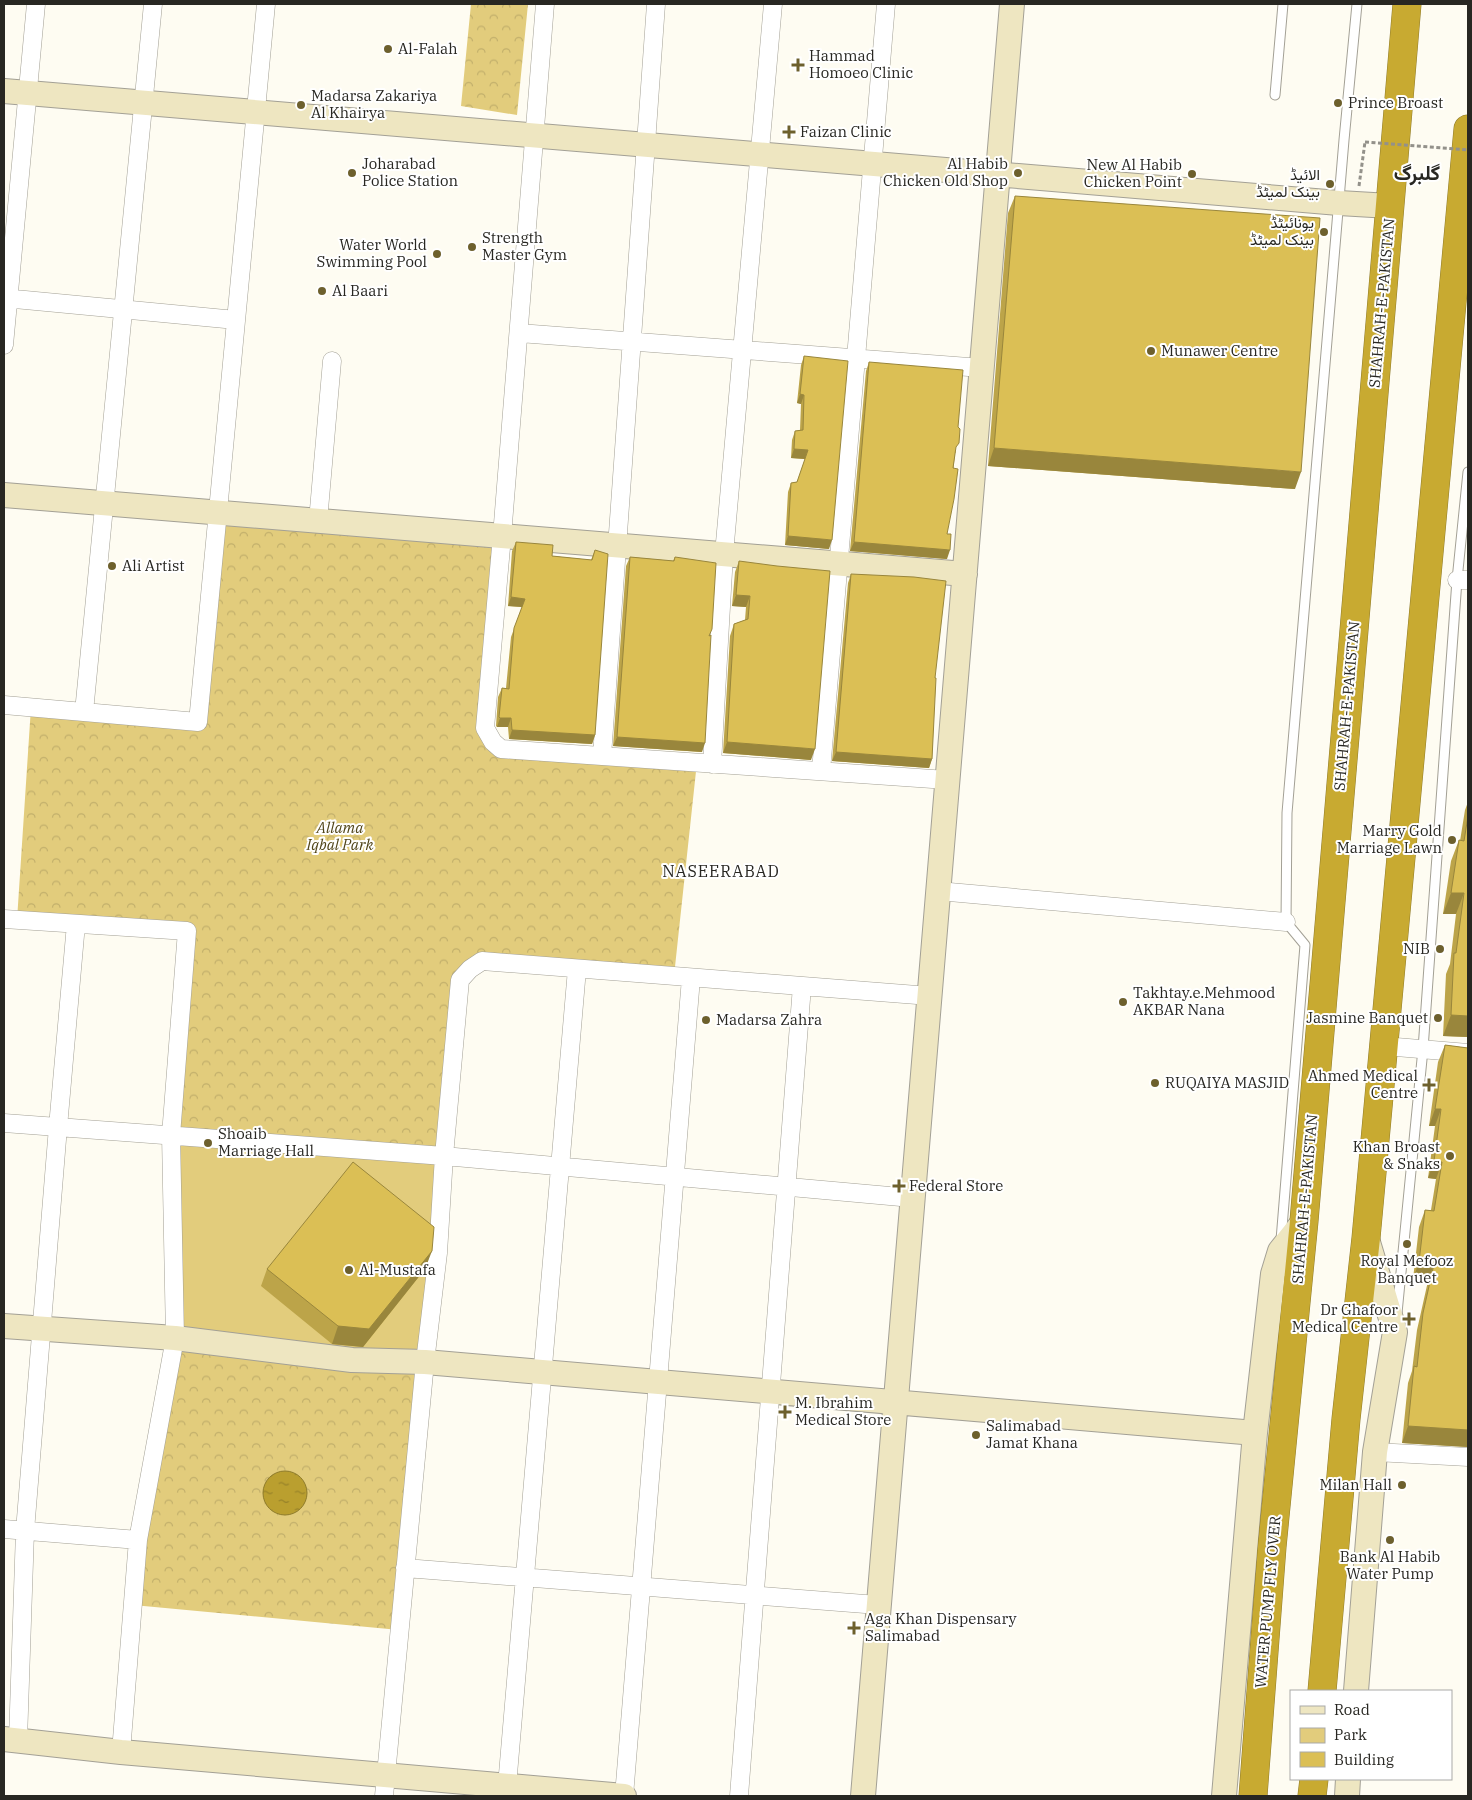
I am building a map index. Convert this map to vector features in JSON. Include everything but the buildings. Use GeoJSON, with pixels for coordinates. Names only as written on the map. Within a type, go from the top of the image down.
{"type":"FeatureCollection","features":[{"type":"Feature","properties":{"kind":"highway","name":"SHAHRAH-E-PAKISTAN"},"geometry":{"type":"LineString","coordinates":[[1285,1408],[1304,1221],[1407,4]]}},
{"type":"Feature","properties":{"kind":"highway"},"geometry":{"type":"LineString","coordinates":[[1322,1690],[1346,1419],[1366,1238],[1384,1046],[1468,129]]}},
{"type":"Feature","properties":{"kind":"highway","name":"WATER PUMP FLY OVER"},"geometry":{"type":"LineString","coordinates":[[1253,1796],[1272,1547],[1285,1408]]}},
{"type":"Feature","properties":{"kind":"highway"},"geometry":{"type":"LineString","coordinates":[[1312,1796],[1314,1780]]}},
{"type":"Feature","properties":{"kind":"street"},"geometry":{"type":"LineString","coordinates":[[4,345],[6,298],[36,4]]}},
{"type":"Feature","properties":{"kind":"street"},"geometry":{"type":"LineString","coordinates":[[84,712],[153,4]]}},
{"type":"Feature","properties":{"kind":"street"},"geometry":{"type":"LineString","coordinates":[[4,705],[198,722],[266,4]]}},
{"type":"Feature","properties":{"kind":"street"},"geometry":{"type":"LineString","coordinates":[[545,4],[485,728],[493,742],[501,749],[948,780]]}},
{"type":"Feature","properties":{"kind":"street"},"geometry":{"type":"LineString","coordinates":[[602,756],[656,4]]}},
{"type":"Feature","properties":{"kind":"street"},"geometry":{"type":"LineString","coordinates":[[712,764],[724,554],[773,4]]}},
{"type":"Feature","properties":{"kind":"street"},"geometry":{"type":"LineString","coordinates":[[821,771],[886,4]]}},
{"type":"Feature","properties":{"kind":"street"},"geometry":{"type":"LineString","coordinates":[[862,1796],[1012,4]]}},
{"type":"Feature","properties":{"kind":"street"},"geometry":{"type":"LineString","coordinates":[[4,91],[1390,206]]}},
{"type":"Feature","properties":{"kind":"street"},"geometry":{"type":"LineString","coordinates":[[6,298],[236,320]]}},
{"type":"Feature","properties":{"kind":"street"},"geometry":{"type":"LineString","coordinates":[[519,334],[982,368]]}},
{"type":"Feature","properties":{"kind":"street"},"geometry":{"type":"LineString","coordinates":[[318,521],[332,361]]}},
{"type":"Feature","properties":{"kind":"street"},"geometry":{"type":"LineString","coordinates":[[4,495],[965,574]]}},
{"type":"Feature","properties":{"kind":"street"},"geometry":{"type":"LineString","coordinates":[[938,891],[1286,922]]}},
{"type":"Feature","properties":{"kind":"street"},"geometry":{"type":"LineString","coordinates":[[4,919],[187,931],[170,1135],[175,1338],[138,1540],[121,1752]]}},
{"type":"Feature","properties":{"kind":"street"},"geometry":{"type":"LineString","coordinates":[[76,924],[25,1530],[11,1739],[385,1786],[507,1786],[624,1796],[691,978]]}},
{"type":"Feature","properties":{"kind":"street"},"geometry":{"type":"LineString","coordinates":[[385,1786],[425,1362],[438,1253],[444,1156],[460,980],[470,969],[482,961],[930,996]]}},
{"type":"Feature","properties":{"kind":"street"},"geometry":{"type":"LineString","coordinates":[[507,1786],[577,969]]}},
{"type":"Feature","properties":{"kind":"street"},"geometry":{"type":"LineString","coordinates":[[739,1796],[802,986]]}},
{"type":"Feature","properties":{"kind":"street"},"geometry":{"type":"LineString","coordinates":[[1384,1046],[1468,1053]]}},
{"type":"Feature","properties":{"kind":"street"},"geometry":{"type":"LineString","coordinates":[[4,1123],[444,1156],[912,1198]]}},
{"type":"Feature","properties":{"kind":"street"},"geometry":{"type":"LineString","coordinates":[[1224,1796],[1255,1433],[1273,1274],[1280,1251],[1304,1221]]}},
{"type":"Feature","properties":{"kind":"street"},"geometry":{"type":"LineString","coordinates":[[1356,1690],[1375,1452],[1395,1332],[1366,1238]]}},
{"type":"Feature","properties":{"kind":"street"},"geometry":{"type":"LineString","coordinates":[[4,1326],[175,1338],[352,1360],[425,1362],[1255,1433]]}},
{"type":"Feature","properties":{"kind":"street"},"geometry":{"type":"LineString","coordinates":[[1375,1452],[1468,1457]]}},
{"type":"Feature","properties":{"kind":"street"},"geometry":{"type":"LineString","coordinates":[[4,1529],[138,1540]]}},
{"type":"Feature","properties":{"kind":"street"},"geometry":{"type":"LineString","coordinates":[[405,1568],[878,1606]]}},
{"type":"Feature","properties":{"kind":"street"},"geometry":{"type":"LineString","coordinates":[[1347,1796],[1348,1780]]}},
{"type":"Feature","properties":{"kind":"lane"},"geometry":{"type":"LineString","coordinates":[[1275,95],[1283,4]]}},
{"type":"Feature","properties":{"kind":"lane"},"geometry":{"type":"LineString","coordinates":[[1280,1251],[1305,946],[1286,922],[1287,813],[1357,4]]}},
{"type":"Feature","properties":{"kind":"lane"},"geometry":{"type":"LineString","coordinates":[[1395,1332],[1423,1049],[1463,580],[1468,472]]}},
{"type":"Feature","properties":{"kind":"path"},"geometry":{"type":"LineString","coordinates":[[1358,190],[1365,142],[1468,150]]}},
{"type":"Feature","properties":{"kind":"green space"},"geometry":{"type":"Polygon","coordinates":[[[471,4],[528,4],[517,115],[461,106],[471,4]]]}},
{"type":"Feature","properties":{"kind":"green space","name":"Allama Iqbal Park"},"geometry":{"type":"Polygon","coordinates":[[[218,513],[502,536],[493,742],[697,762],[674,976],[470,969],[444,1156],[171,1135],[187,931],[17,920],[31,707],[198,722],[218,513]]]}},
{"type":"Feature","properties":{"kind":"green space"},"geometry":{"type":"Polygon","coordinates":[[[171,1135],[444,1156],[425,1362],[175,1338],[171,1135]]]}},
{"type":"Feature","properties":{"kind":"green space"},"geometry":{"type":"Polygon","coordinates":[[[175,1338],[425,1362],[399,1630],[133,1605],[175,1338]]]}},
{"type":"Feature","properties":{"kind":"water"},"geometry":{"type":"Polygon","coordinates":[[[281,1471],[289,1471],[301,1477],[307,1493],[301,1509],[289,1515],[281,1515],[269,1509],[263,1497],[263,1489],[269,1477],[281,1471]]]}},
{"type":"Feature","properties":{"kind":"place","name":"Al-Falah"},"geometry":{"type":"Point","coordinates":[388,49]}},
{"type":"Feature","properties":{"kind":"place","name":"Hammad Homoeo Clinic"},"geometry":{"type":"Point","coordinates":[798,65]}},
{"type":"Feature","properties":{"kind":"place","name":"Prince Broast"},"geometry":{"type":"Point","coordinates":[1338,103]}},
{"type":"Feature","properties":{"kind":"place","name":"Madarsa Zakariya Al Khairya"},"geometry":{"type":"Point","coordinates":[301,105]}},
{"type":"Feature","properties":{"kind":"place","name":"Faizan Clinic"},"geometry":{"type":"Point","coordinates":[789,132]}},
{"type":"Feature","properties":{"kind":"place","name":"Joharabad Police Station"},"geometry":{"type":"Point","coordinates":[352,173]}},
{"type":"Feature","properties":{"kind":"place","name":"Al Habib Chicken Old Shop"},"geometry":{"type":"Point","coordinates":[1018,173]}},
{"type":"Feature","properties":{"kind":"place","name":"New Al Habib Chicken Point"},"geometry":{"type":"Point","coordinates":[1192,174]}},
{"type":"Feature","properties":{"kind":"place","name":"الائیڈ بینک لمیٹڈ"},"geometry":{"type":"Point","coordinates":[1330,184]}},
{"type":"Feature","properties":{"kind":"place","name":"یونائیٹڈ بینک لمیٹڈ"},"geometry":{"type":"Point","coordinates":[1324,232]}},
{"type":"Feature","properties":{"kind":"place","name":"Strength Master Gym"},"geometry":{"type":"Point","coordinates":[472,247]}},
{"type":"Feature","properties":{"kind":"place","name":"Water World Swimming Pool"},"geometry":{"type":"Point","coordinates":[437,254]}},
{"type":"Feature","properties":{"kind":"place","name":"Al Baari"},"geometry":{"type":"Point","coordinates":[322,291]}},
{"type":"Feature","properties":{"kind":"place","name":"Munawer Centre"},"geometry":{"type":"Point","coordinates":[1151,351]}},
{"type":"Feature","properties":{"kind":"place","name":"Ali Artist"},"geometry":{"type":"Point","coordinates":[112,566]}},
{"type":"Feature","properties":{"kind":"place","name":"Marry Gold Marriage Lawn"},"geometry":{"type":"Point","coordinates":[1452,840]}},
{"type":"Feature","properties":{"kind":"place","name":"NIB"},"geometry":{"type":"Point","coordinates":[1440,949]}},
{"type":"Feature","properties":{"kind":"place","name":"Takhtay.e.Mehmood AKBAR Nana"},"geometry":{"type":"Point","coordinates":[1123,1002]}},
{"type":"Feature","properties":{"kind":"place","name":"Jasmine Banquet"},"geometry":{"type":"Point","coordinates":[1438,1018]}},
{"type":"Feature","properties":{"kind":"place","name":"Madarsa Zahra"},"geometry":{"type":"Point","coordinates":[706,1020]}},
{"type":"Feature","properties":{"kind":"place","name":"RUQAIYA MASJID"},"geometry":{"type":"Point","coordinates":[1155,1083]}},
{"type":"Feature","properties":{"kind":"place","name":"Ahmed Medical Centre"},"geometry":{"type":"Point","coordinates":[1429,1085]}},
{"type":"Feature","properties":{"kind":"place","name":"Shoaib Marriage Hall"},"geometry":{"type":"Point","coordinates":[208,1143]}},
{"type":"Feature","properties":{"kind":"place","name":"Khan Broast & Snaks"},"geometry":{"type":"Point","coordinates":[1450,1156]}},
{"type":"Feature","properties":{"kind":"place","name":"Federal Store"},"geometry":{"type":"Point","coordinates":[899,1186]}},
{"type":"Feature","properties":{"kind":"place","name":"Royal Mefooz Banquet"},"geometry":{"type":"Point","coordinates":[1407,1244]}},
{"type":"Feature","properties":{"kind":"place","name":"Al-Mustafa"},"geometry":{"type":"Point","coordinates":[349,1270]}},
{"type":"Feature","properties":{"kind":"place","name":"Dr Ghafoor Medical Centre"},"geometry":{"type":"Point","coordinates":[1409,1319]}},
{"type":"Feature","properties":{"kind":"place","name":"M. Ibrahim Medical Store"},"geometry":{"type":"Point","coordinates":[785,1412]}},
{"type":"Feature","properties":{"kind":"place","name":"Salimabad Jamat Khana"},"geometry":{"type":"Point","coordinates":[976,1435]}},
{"type":"Feature","properties":{"kind":"place","name":"Milan Hall"},"geometry":{"type":"Point","coordinates":[1402,1485]}},
{"type":"Feature","properties":{"kind":"place","name":"Bank Al Habib Water Pump"},"geometry":{"type":"Point","coordinates":[1390,1540]}},
{"type":"Feature","properties":{"kind":"place","name":"Aga Khan Dispensary Salimabad"},"geometry":{"type":"Point","coordinates":[854,1628]}},
{"type":"Feature","properties":{"kind":"district","name":"گلبرگ"},"geometry":{"type":"Point","coordinates":[1417,173]}},
{"type":"Feature","properties":{"kind":"district","name":"NASEERABAD"},"geometry":{"type":"Point","coordinates":[721,871]}}]}
